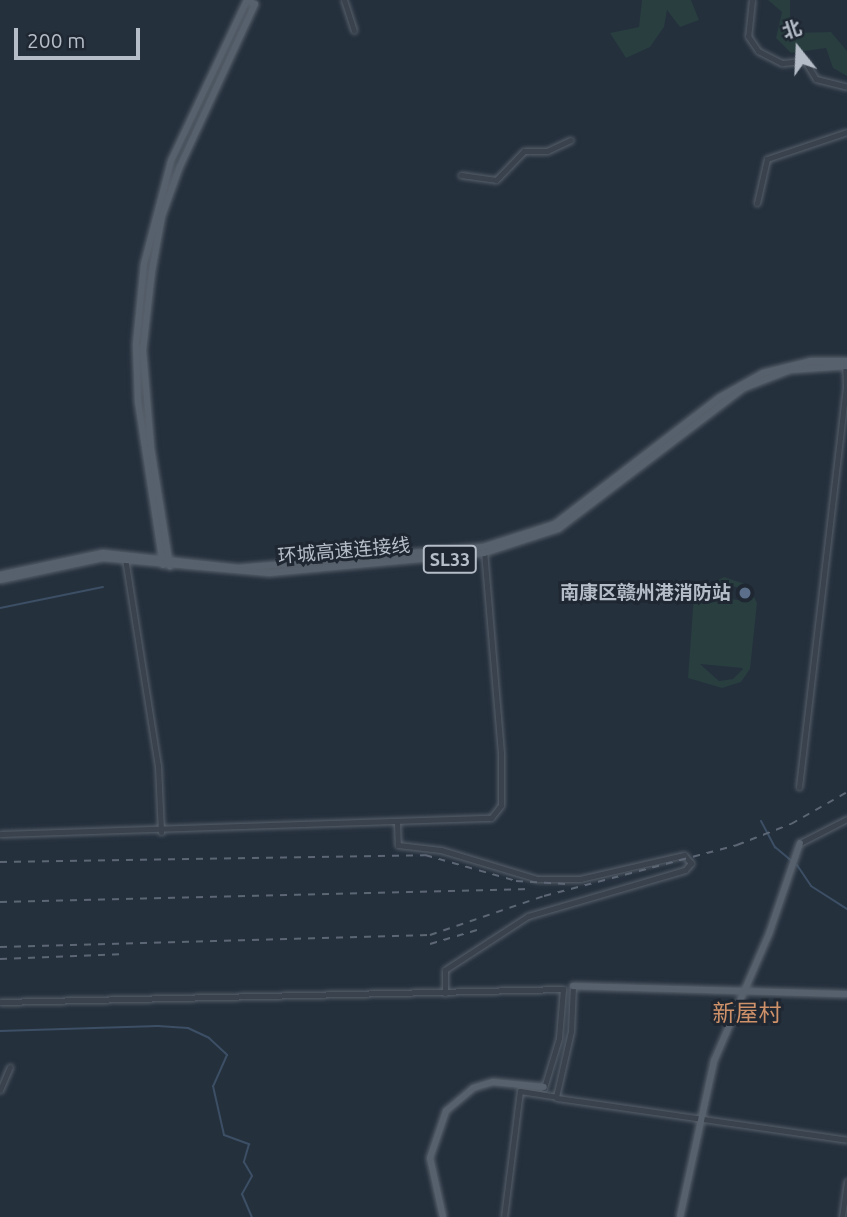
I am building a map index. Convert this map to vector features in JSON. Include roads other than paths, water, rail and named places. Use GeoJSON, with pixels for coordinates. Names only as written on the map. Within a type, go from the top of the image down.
{"type":"FeatureCollection","features":[{"type":"Feature","properties":{"kind":"main road"},"geometry":{"type":"LineString","coordinates":[[247,1],[255,4],[216,83],[162,216],[152,271],[143,350],[151,448],[166,562],[138,402],[136,344],[144,264],[171,161],[247,1]]}},
{"type":"Feature","properties":{"kind":"main road","name":"环城高速连接线"},"geometry":{"type":"LineString","coordinates":[[0,577],[75,555],[125,556],[219,568],[276,567],[484,550],[555,524],[720,397],[763,373],[811,361],[846,363]]}},
{"type":"Feature","properties":{"kind":"main road"},"geometry":{"type":"LineString","coordinates":[[680,1217],[714,1061],[769,934],[800,843]]}},
{"type":"Feature","properties":{"kind":"main road"},"geometry":{"type":"LineString","coordinates":[[573,986],[847,994]]}},
{"type":"Feature","properties":{"kind":"main road"},"geometry":{"type":"LineString","coordinates":[[445,1217],[433,1158],[449,1113],[474,1091],[493,1085],[544,1088]]}},
{"type":"Feature","properties":{"kind":"street"},"geometry":{"type":"LineString","coordinates":[[344,0],[354,30]]}},
{"type":"Feature","properties":{"kind":"street"},"geometry":{"type":"LineString","coordinates":[[752,0],[748,36],[758,51],[782,62],[805,61],[816,79],[847,87]]}},
{"type":"Feature","properties":{"kind":"street"},"geometry":{"type":"LineString","coordinates":[[757,202],[767,159],[847,132]]}},
{"type":"Feature","properties":{"kind":"street"},"geometry":{"type":"LineString","coordinates":[[461,175],[496,180],[524,151],[547,151],[571,139]]}},
{"type":"Feature","properties":{"kind":"street"},"geometry":{"type":"LineString","coordinates":[[799,787],[846,387],[846,363]]}},
{"type":"Feature","properties":{"kind":"street"},"geometry":{"type":"LineString","coordinates":[[0,834],[161,832],[491,818],[501,805],[484,550]]}},
{"type":"Feature","properties":{"kind":"street"},"geometry":{"type":"LineString","coordinates":[[125,556],[158,766],[161,832]]}},
{"type":"Feature","properties":{"kind":"street"},"geometry":{"type":"LineString","coordinates":[[800,843],[847,819]]}},
{"type":"Feature","properties":{"kind":"street"},"geometry":{"type":"LineString","coordinates":[[397,822],[398,845],[441,850],[519,877],[580,878],[684,855],[691,863],[685,870],[528,916],[445,970],[445,993]]}},
{"type":"Feature","properties":{"kind":"street"},"geometry":{"type":"LineString","coordinates":[[504,1217],[520,1091],[556,1097],[571,1031],[573,986]]}},
{"type":"Feature","properties":{"kind":"street"},"geometry":{"type":"LineString","coordinates":[[0,1002],[563,989],[559,1038],[544,1088]]}},
{"type":"Feature","properties":{"kind":"street"},"geometry":{"type":"LineString","coordinates":[[0,1090],[10,1067]]}},
{"type":"Feature","properties":{"kind":"street"},"geometry":{"type":"LineString","coordinates":[[557,1098],[847,1140]]}},
{"type":"Feature","properties":{"kind":"street"},"geometry":{"type":"LineString","coordinates":[[842,1217],[847,1181]]}},
{"type":"Feature","properties":{"kind":"waterway"},"geometry":{"type":"LineString","coordinates":[[0,608],[103,587]]}},
{"type":"Feature","properties":{"kind":"waterway"},"geometry":{"type":"LineString","coordinates":[[761,821],[775,847],[793,862]]}},
{"type":"Feature","properties":{"kind":"waterway"},"geometry":{"type":"LineString","coordinates":[[797,865],[811,886],[847,909]]}},
{"type":"Feature","properties":{"kind":"waterway"},"geometry":{"type":"LineString","coordinates":[[0,1031],[158,1026],[188,1028],[209,1038],[227,1055],[213,1086],[224,1135],[249,1144],[244,1162],[252,1176],[242,1194],[252,1217]]}},
{"type":"Feature","properties":{"kind":"railway"},"geometry":{"type":"LineString","coordinates":[[0,947],[430,935],[544,896],[737,845],[791,824],[847,792]]}},
{"type":"Feature","properties":{"kind":"railway"},"geometry":{"type":"LineString","coordinates":[[0,862],[425,855],[516,881],[566,884]]}},
{"type":"Feature","properties":{"kind":"railway"},"geometry":{"type":"LineString","coordinates":[[0,902],[531,889]]}},
{"type":"Feature","properties":{"kind":"railway"},"geometry":{"type":"LineString","coordinates":[[430,944],[477,930]]}},
{"type":"Feature","properties":{"kind":"railway"},"geometry":{"type":"LineString","coordinates":[[0,959],[126,954]]}},
{"type":"Feature","properties":{"kind":"place","name":"南康区赣州港消防站"},"geometry":{"type":"Point","coordinates":[745,593]}},
{"type":"Feature","properties":{"kind":"district","name":"新屋村"},"geometry":{"type":"Point","coordinates":[747,1013]}}]}
